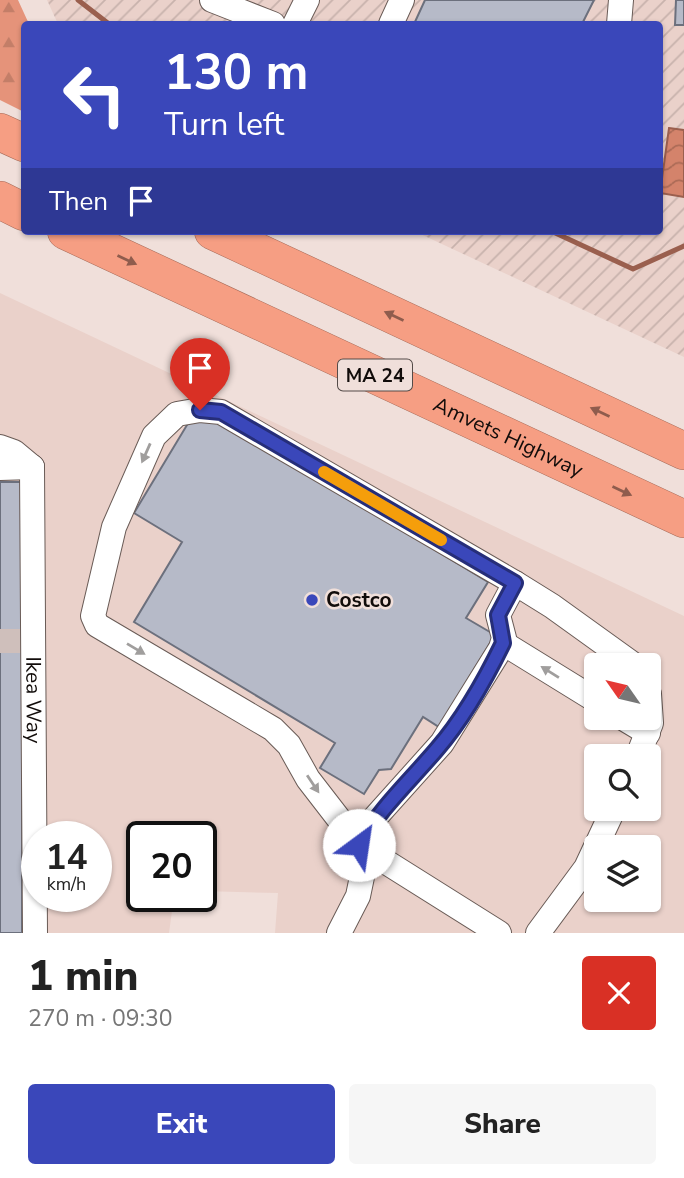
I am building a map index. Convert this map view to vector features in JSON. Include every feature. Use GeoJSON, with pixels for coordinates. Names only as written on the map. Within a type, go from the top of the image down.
{"type":"FeatureCollection","features":[{"type":"Feature","properties":{"kind":"highway"},"geometry":{"type":"LineString","coordinates":[[0,132],[21,142]]}},
{"type":"Feature","properties":{"kind":"highway"},"geometry":{"type":"LineString","coordinates":[[0,200],[21,210]]}},
{"type":"Feature","properties":{"kind":"highway","name":"Amvets Highway"},"geometry":{"type":"LineString","coordinates":[[75,235],[684,519]]}},
{"type":"Feature","properties":{"kind":"highway"},"geometry":{"type":"LineString","coordinates":[[222,235],[684,451]]}},
{"type":"Feature","properties":{"kind":"street"},"geometry":{"type":"LineString","coordinates":[[212,0],[265,21]]}},
{"type":"Feature","properties":{"kind":"street"},"geometry":{"type":"LineString","coordinates":[[296,21],[307,0]]}},
{"type":"Feature","properties":{"kind":"street"},"geometry":{"type":"LineString","coordinates":[[392,21],[402,0]]}},
{"type":"Feature","properties":{"kind":"street"},"geometry":{"type":"LineString","coordinates":[[619,21],[621,0]]}},
{"type":"Feature","properties":{"kind":"street"},"geometry":{"type":"LineString","coordinates":[[499,933],[359,845],[308,779],[289,745],[273,729],[226,698],[138,650],[94,620],[114,527],[154,436],[177,414],[200,410],[221,412],[515,583],[618,653]]}},
{"type":"Feature","properties":{"kind":"street"},"geometry":{"type":"LineString","coordinates":[[0,447],[14,452],[32,467]]}},
{"type":"Feature","properties":{"kind":"street"},"geometry":{"type":"LineString","coordinates":[[0,468],[32,467]]}},
{"type":"Feature","properties":{"kind":"street","name":"Ikea Way"},"geometry":{"type":"LineString","coordinates":[[32,467],[26,642],[35,933]]}},
{"type":"Feature","properties":{"kind":"street"},"geometry":{"type":"LineString","coordinates":[[339,933],[356,903],[362,878],[359,845],[376,815],[442,743],[503,643],[498,615],[515,583]]}},
{"type":"Feature","properties":{"kind":"street"},"geometry":{"type":"LineString","coordinates":[[503,643],[584,693]]}},
{"type":"Feature","properties":{"kind":"street"},"geometry":{"type":"LineString","coordinates":[[643,730],[648,733]]}},
{"type":"Feature","properties":{"kind":"street"},"geometry":{"type":"LineString","coordinates":[[643,744],[649,730]]}},
{"type":"Feature","properties":{"kind":"street"},"geometry":{"type":"LineString","coordinates":[[545,930],[581,876],[608,821]]}},
{"type":"Feature","properties":{"kind":"shaded area"},"geometry":{"type":"Polygon","coordinates":[[[47,0],[684,0],[684,357],[423,235],[663,235],[663,21],[57,21],[47,0]]]}},
{"type":"Feature","properties":{"kind":"shaded area"},"geometry":{"type":"Polygon","coordinates":[[[0,293],[684,616],[684,933],[275,933],[278,893],[217,891],[217,821],[126,821],[126,912],[172,912],[169,933],[0,933],[0,293]]]}},
{"type":"Feature","properties":{"kind":"green space"},"geometry":{"type":"Polygon","coordinates":[[[0,0],[18,0],[28,21],[21,21],[21,110],[0,100],[0,0]]]}},
{"type":"Feature","properties":{"kind":"water"},"geometry":{"type":"Polygon","coordinates":[[[669,128],[684,130],[684,197],[663,194],[669,128]]]}},
{"type":"Feature","properties":{"kind":"building"},"geometry":{"type":"Polygon","coordinates":[[[425,0],[594,0],[584,21],[415,21],[425,0]]]}},
{"type":"Feature","properties":{"kind":"building"},"geometry":{"type":"Polygon","coordinates":[[[676,0],[684,0],[684,25],[675,25],[676,0]]]}},
{"type":"Feature","properties":{"kind":"building","name":"Costco"},"geometry":{"type":"Polygon","coordinates":[[[206,411],[488,582],[466,618],[495,635],[439,727],[423,717],[391,769],[379,770],[364,794],[320,768],[335,743],[134,622],[182,542],[134,513],[193,415],[206,411]]]}},
{"type":"Feature","properties":{"kind":"building"},"geometry":{"type":"Polygon","coordinates":[[[0,482],[22,482],[22,933],[0,933],[0,482]]]}},
{"type":"Feature","properties":{"kind":"waterway"},"geometry":{"type":"LineString","coordinates":[[78,0],[105,21]]}},
{"type":"Feature","properties":{"kind":"waterway"},"geometry":{"type":"LineString","coordinates":[[560,235],[633,269],[684,246]]}},
{"type":"Feature","properties":{"kind":"tunnel"},"geometry":{"type":"LineString","coordinates":[[0,641],[22,641]]}},
{"type":"Feature","properties":{"kind":"slow traffic"},"geometry":{"type":"LineString","coordinates":[[324,472],[441,540]]}},
{"type":"Feature","properties":{"kind":"place","name":"Costco"},"geometry":{"type":"Point","coordinates":[312,600]}},
{"type":"Feature","properties":{"kind":"route"},"geometry":{"type":"LineString","coordinates":[[200,410],[221,412],[515,583],[498,615],[503,643],[483,678],[442,743],[376,815],[359,845]]}}]}
